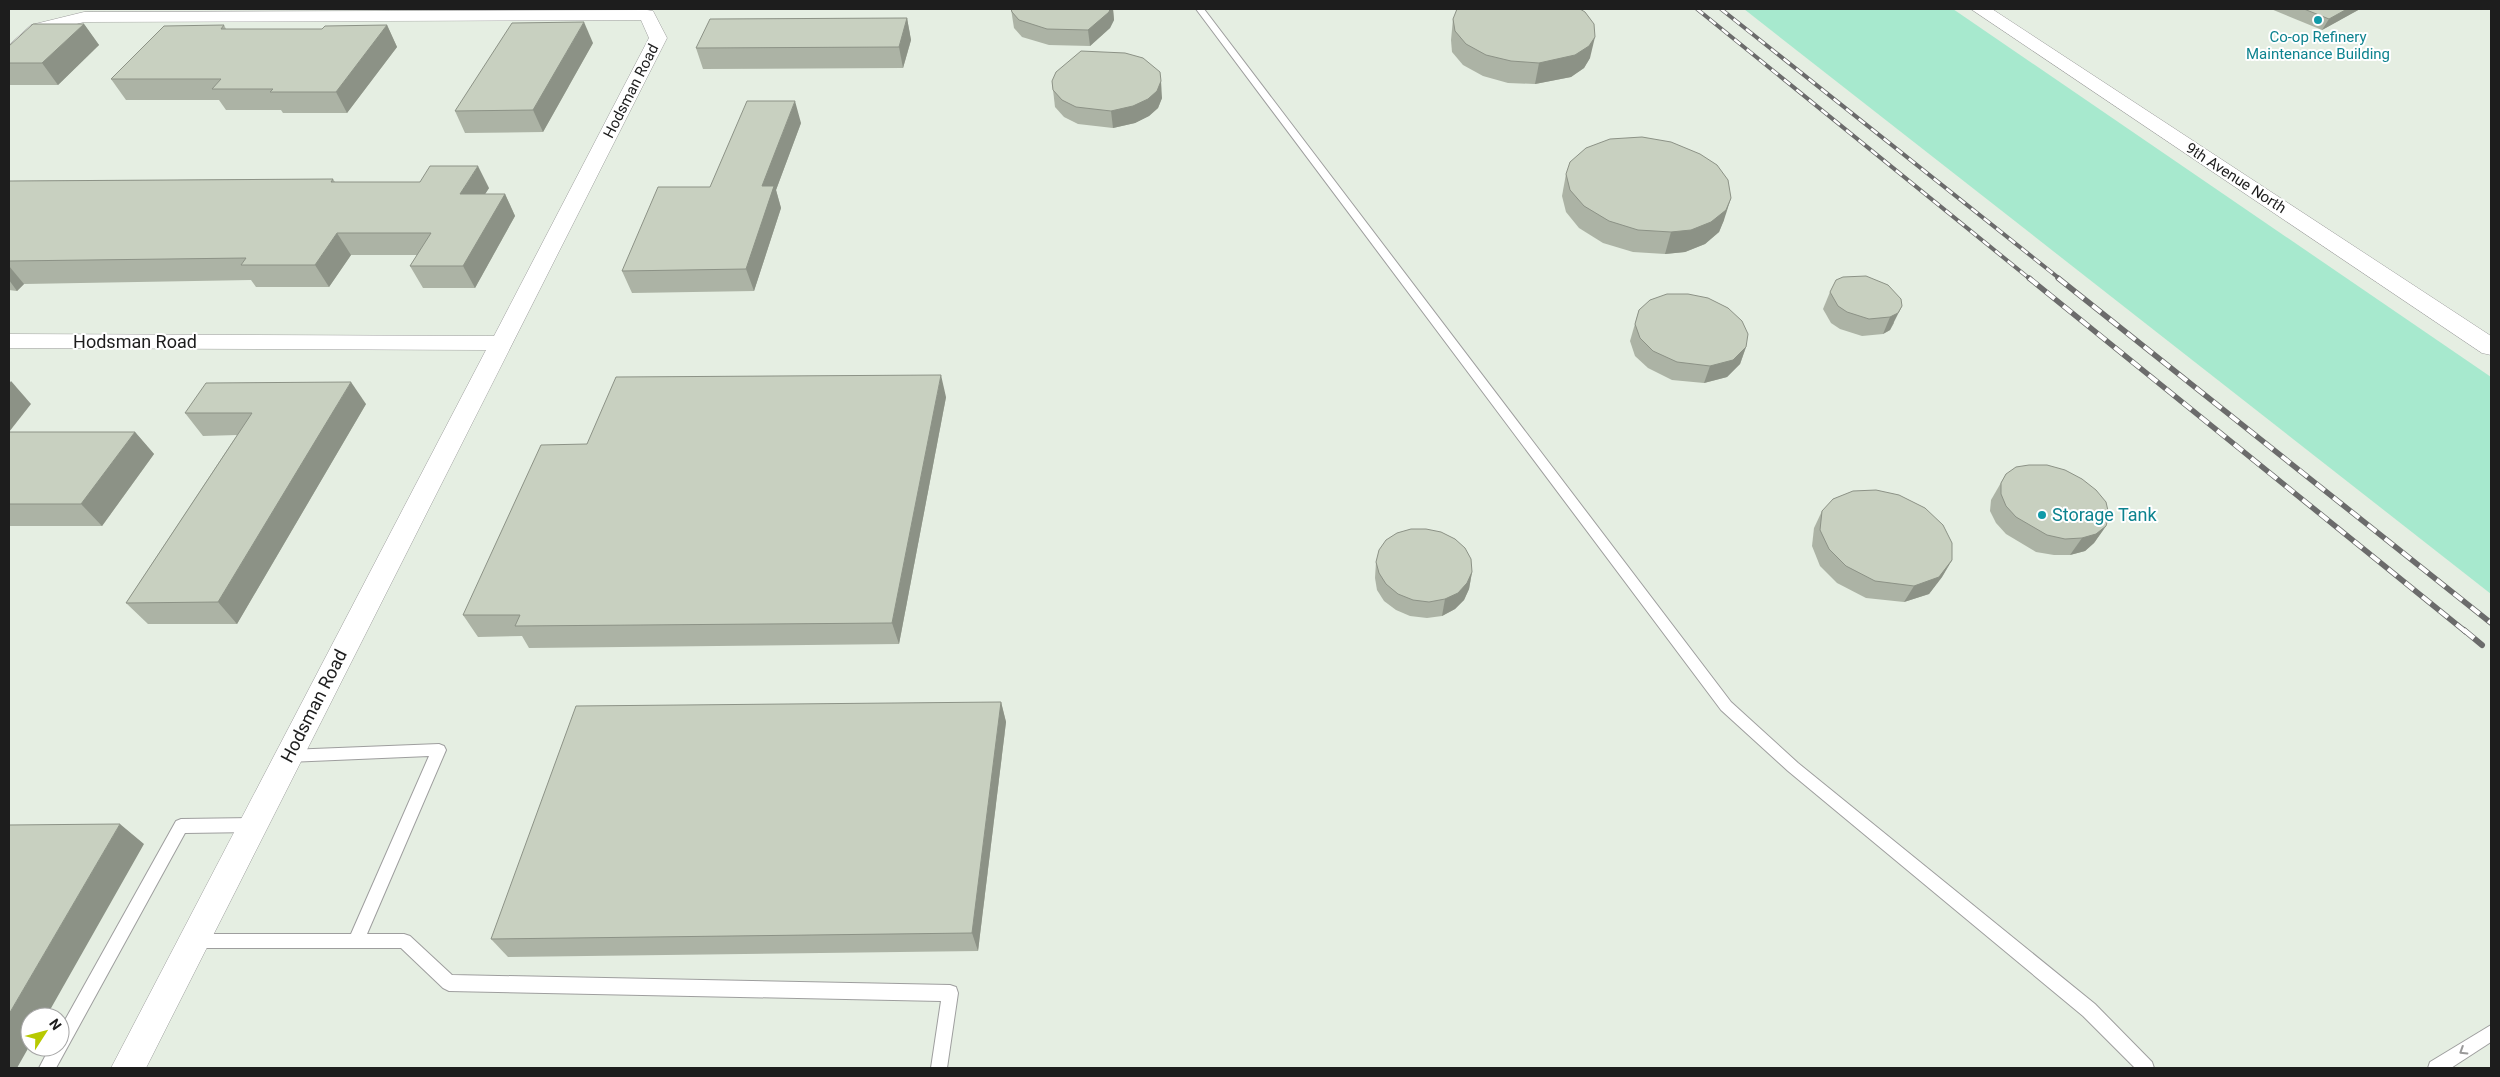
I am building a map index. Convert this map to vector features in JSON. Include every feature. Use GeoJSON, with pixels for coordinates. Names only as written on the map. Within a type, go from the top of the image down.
{"type":"FeatureCollection","features":[{"type":"Feature","properties":{"kind":"street","name":"9th Avenue North"},"geometry":{"type":"LineString","coordinates":[[1980,9],[2491,347]]}},
{"type":"Feature","properties":{"kind":"street","name":"Hodsman Road"},"geometry":{"type":"LineString","coordinates":[[9,54],[37,29],[84,17],[647,16],[658,38],[128,1068]]}},
{"type":"Feature","properties":{"kind":"street","name":"Hodsman Road"},"geometry":{"type":"LineString","coordinates":[[9,341],[501,343]]}},
{"type":"Feature","properties":{"kind":"lane"},"geometry":{"type":"LineString","coordinates":[[1200,9],[1726,706],[1793,767],[2089,1010],[2146,1068]]}},
{"type":"Feature","properties":{"kind":"lane"},"geometry":{"type":"LineString","coordinates":[[288,756],[440,750],[356,941]]}},
{"type":"Feature","properties":{"kind":"lane"},"geometry":{"type":"LineString","coordinates":[[70,1026],[180,826],[253,825]]}},
{"type":"Feature","properties":{"kind":"lane"},"geometry":{"type":"LineString","coordinates":[[193,941],[404,941],[449,983],[950,993],[939,1068]]}},
{"type":"Feature","properties":{"kind":"lane"},"geometry":{"type":"LineString","coordinates":[[2436,1068],[2491,1033]]}},
{"type":"Feature","properties":{"kind":"lane"},"geometry":{"type":"LineString","coordinates":[[47,1068],[53,1057]]}},
{"type":"Feature","properties":{"kind":"green space"},"geometry":{"type":"Polygon","coordinates":[[[1744,9],[1953,9],[2491,377],[2491,594],[1744,9]]]}},
{"type":"Feature","properties":{"kind":"building"},"geometry":{"type":"Polygon","coordinates":[[[1011,9],[1110,9],[1088,30],[1047,29],[1019,20],[1011,9]]]}},
{"type":"Feature","properties":{"kind":"building"},"geometry":{"type":"Polygon","coordinates":[[[1457,9],[1580,9],[1585,12],[1594,24],[1595,37],[1589,46],[1575,55],[1539,63],[1511,61],[1486,55],[1466,44],[1455,31],[1453,19],[1457,9]]]}},
{"type":"Feature","properties":{"kind":"building"},"geometry":{"type":"Polygon","coordinates":[[[2304,9],[2347,9],[2329,19],[2304,9]]]}},
{"type":"Feature","properties":{"kind":"building"},"geometry":{"type":"Polygon","coordinates":[[[907,18],[899,47],[696,48],[710,19],[907,18]]]}},
{"type":"Feature","properties":{"kind":"building"},"geometry":{"type":"Polygon","coordinates":[[[584,22],[533,110],[455,111],[512,23],[584,22]]]}},
{"type":"Feature","properties":{"kind":"building"},"geometry":{"type":"Polygon","coordinates":[[[33,24],[84,24],[42,63],[9,63],[9,46],[33,24]]]}},
{"type":"Feature","properties":{"kind":"building"},"geometry":{"type":"Polygon","coordinates":[[[224,25],[221,29],[322,29],[325,26],[387,25],[336,92],[270,92],[273,89],[212,89],[221,79],[111,79],[164,26],[224,25]]]}},
{"type":"Feature","properties":{"kind":"building"},"geometry":{"type":"Polygon","coordinates":[[[1081,51],[1125,53],[1143,58],[1160,72],[1161,81],[1157,91],[1148,99],[1133,106],[1111,111],[1076,107],[1062,100],[1053,90],[1052,81],[1056,72],[1081,51]]]}},
{"type":"Feature","properties":{"kind":"building"},"geometry":{"type":"Polygon","coordinates":[[[747,101],[795,101],[762,186],[774,186],[746,269],[622,271],[658,187],[710,187],[747,101]]]}},
{"type":"Feature","properties":{"kind":"building"},"geometry":{"type":"Polygon","coordinates":[[[1642,137],[1671,142],[1700,154],[1717,165],[1728,180],[1731,198],[1726,210],[1711,222],[1691,230],[1671,232],[1638,230],[1609,221],[1584,206],[1570,190],[1566,174],[1570,162],[1586,148],[1610,139],[1642,137]]]}},
{"type":"Feature","properties":{"kind":"building"},"geometry":{"type":"Polygon","coordinates":[[[430,166],[478,166],[460,194],[505,194],[463,266],[410,266],[431,233],[337,233],[315,265],[241,265],[246,258],[9,261],[9,181],[333,179],[331,182],[420,182],[430,166]]]}},
{"type":"Feature","properties":{"kind":"building"},"geometry":{"type":"Polygon","coordinates":[[[1866,276],[1888,285],[1901,299],[1902,306],[1898,313],[1890,317],[1869,319],[1847,312],[1838,306],[1830,292],[1836,280],[1843,277],[1866,276]]]}},
{"type":"Feature","properties":{"kind":"building"},"geometry":{"type":"Polygon","coordinates":[[[1667,294],[1688,294],[1708,298],[1728,308],[1742,321],[1748,334],[1746,347],[1733,360],[1710,366],[1677,362],[1653,351],[1640,338],[1635,324],[1639,310],[1650,300],[1667,294]]]}},
{"type":"Feature","properties":{"kind":"building"},"geometry":{"type":"Polygon","coordinates":[[[941,375],[892,623],[515,626],[520,615],[463,615],[541,445],[587,444],[616,377],[941,375]]]}},
{"type":"Feature","properties":{"kind":"building"},"geometry":{"type":"Polygon","coordinates":[[[351,382],[218,602],[126,603],[252,413],[185,413],[206,383],[351,382]]]}},
{"type":"Feature","properties":{"kind":"building"},"geometry":{"type":"Polygon","coordinates":[[[9,432],[135,432],[81,504],[9,504],[9,432]]]}},
{"type":"Feature","properties":{"kind":"building","name":"Storage Tank"},"geometry":{"type":"Polygon","coordinates":[[[2047,465],[2065,470],[2082,479],[2096,490],[2106,502],[2109,515],[2106,526],[2096,534],[2082,538],[2065,539],[2047,535],[2016,517],[2006,506],[2001,494],[2001,483],[2006,474],[2016,467],[2047,465]]]}},
{"type":"Feature","properties":{"kind":"building"},"geometry":{"type":"Polygon","coordinates":[[[1876,490],[1899,495],[1925,508],[1943,525],[1952,543],[1952,560],[1939,577],[1914,586],[1875,581],[1846,566],[1829,549],[1820,530],[1822,511],[1833,499],[1853,491],[1876,490]]]}},
{"type":"Feature","properties":{"kind":"building"},"geometry":{"type":"Polygon","coordinates":[[[1411,529],[1441,532],[1455,539],[1465,548],[1471,559],[1472,572],[1467,583],[1458,593],[1445,599],[1429,602],[1413,600],[1398,594],[1386,584],[1379,573],[1376,562],[1379,550],[1386,540],[1397,533],[1411,529]]]}},
{"type":"Feature","properties":{"kind":"building"},"geometry":{"type":"Polygon","coordinates":[[[1001,702],[972,933],[491,939],[576,706],[1001,702]]]}},
{"type":"Feature","properties":{"kind":"building"},"geometry":{"type":"Polygon","coordinates":[[[120,824],[9,1014],[9,825],[120,824]]]}},
{"type":"Feature","properties":{"kind":"railway"},"geometry":{"type":"LineString","coordinates":[[1697,9],[2030,279]]}},
{"type":"Feature","properties":{"kind":"railway"},"geometry":{"type":"LineString","coordinates":[[1721,9],[2060,279]]}},
{"type":"Feature","properties":{"kind":"railway"},"geometry":{"type":"LineString","coordinates":[[2029,278],[2466,632]]}},
{"type":"Feature","properties":{"kind":"railway"},"geometry":{"type":"LineString","coordinates":[[2058,278],[2491,623]]}},
{"type":"Feature","properties":{"kind":"railway"},"geometry":{"type":"LineString","coordinates":[[2464,630],[2482,645]]}},
{"type":"Feature","properties":{"kind":"place","name":"Co-op Refinery Maintenance Building"},"geometry":{"type":"Point","coordinates":[2318,20]}},
{"type":"Feature","properties":{"kind":"place","name":"Storage Tank"},"geometry":{"type":"Point","coordinates":[2042,515]}}]}
